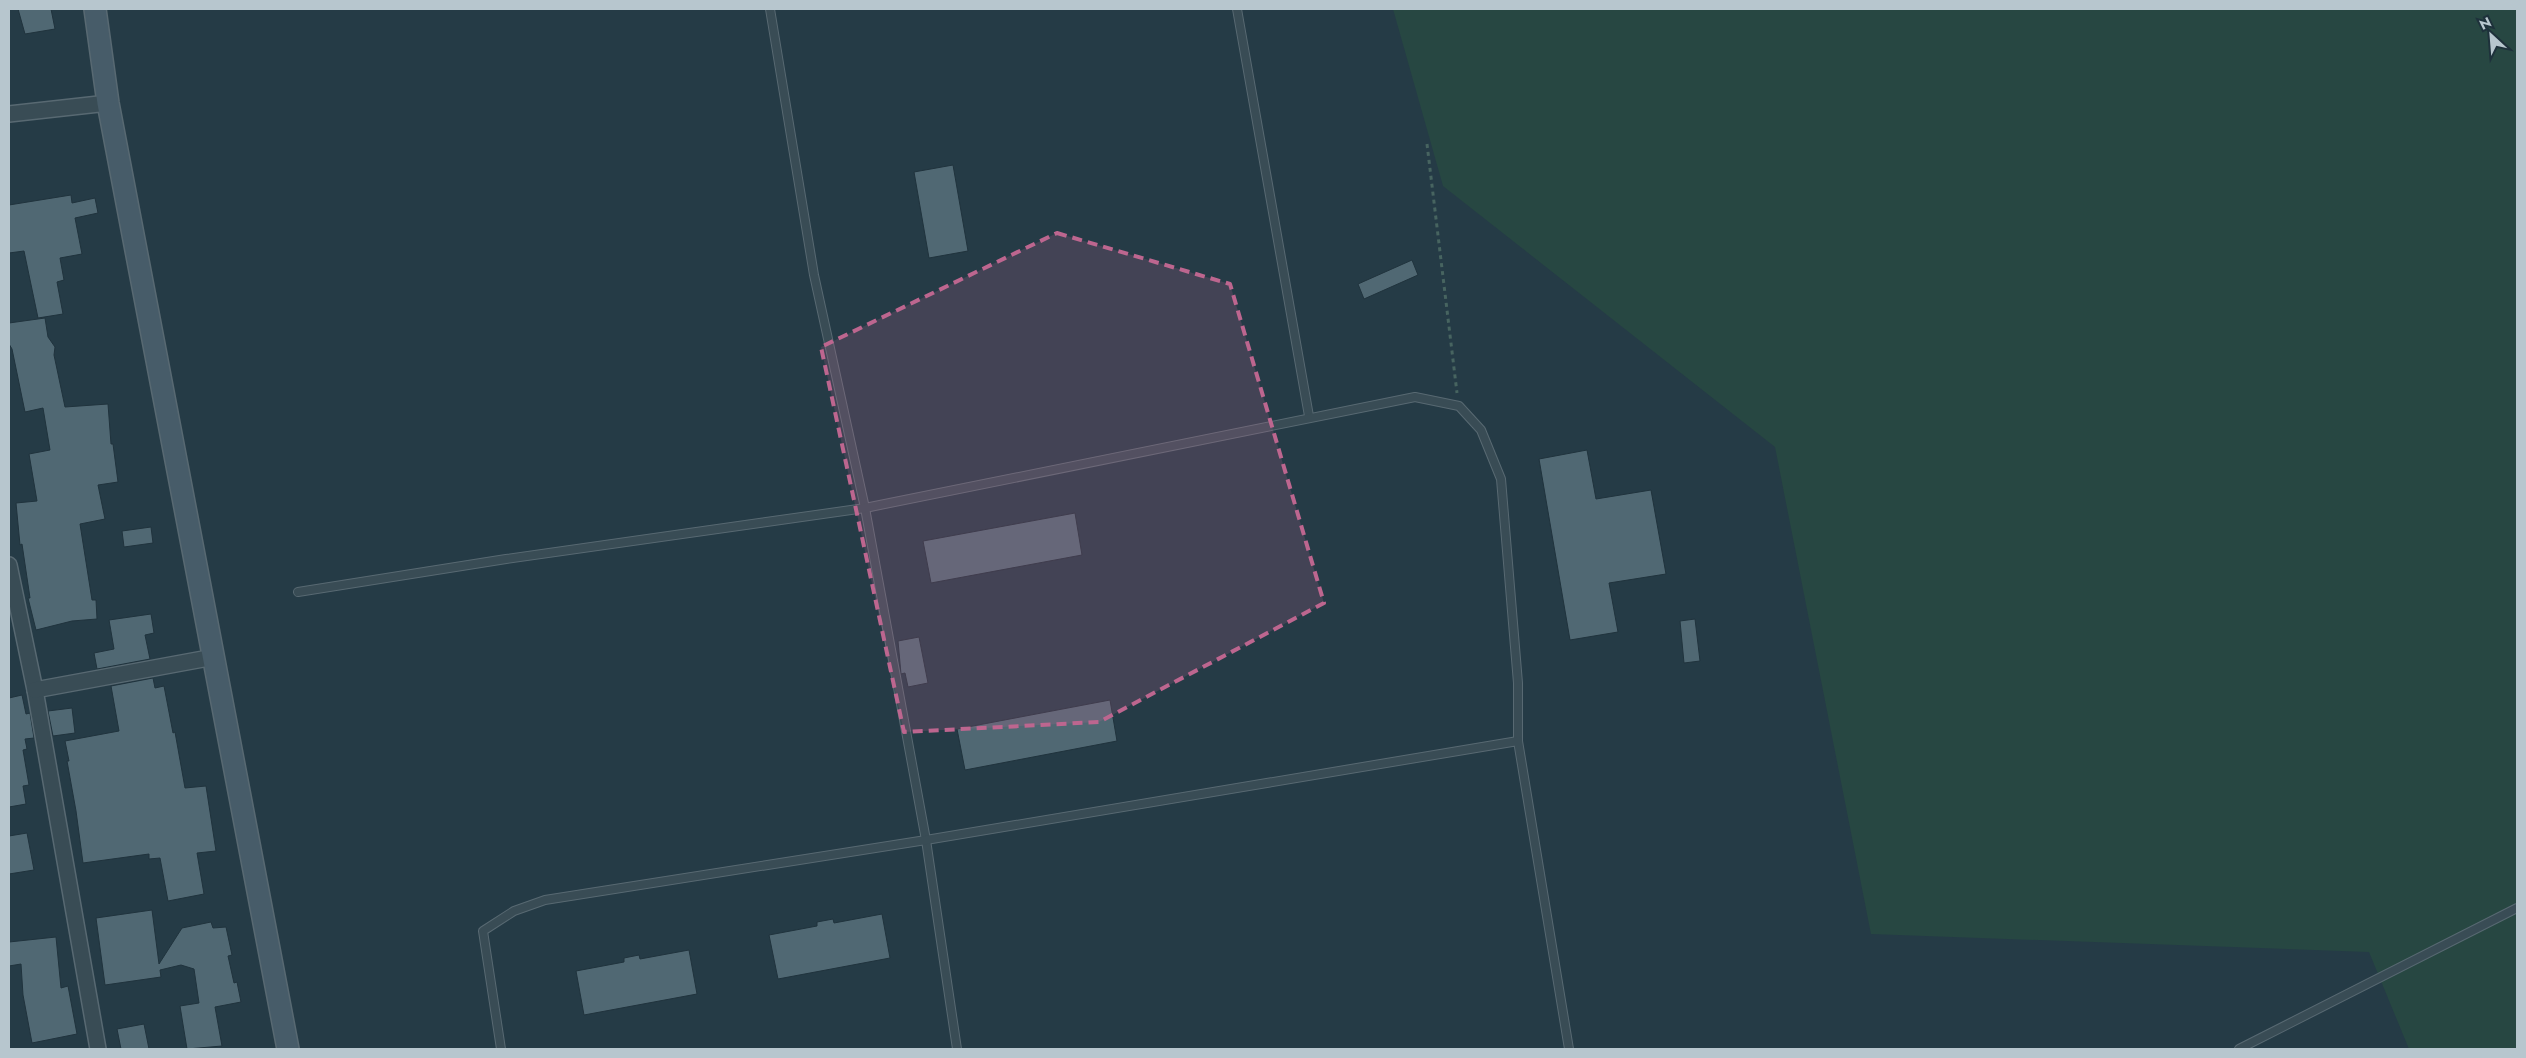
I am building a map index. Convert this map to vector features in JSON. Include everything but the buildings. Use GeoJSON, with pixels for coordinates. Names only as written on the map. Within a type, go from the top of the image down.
{"type":"FeatureCollection","features":[{"type":"Feature","properties":{"kind":"main road"},"geometry":{"type":"LineString","coordinates":[[95,9],[108,103],[288,1049]]}},
{"type":"Feature","properties":{"kind":"street"},"geometry":{"type":"LineString","coordinates":[[9,114],[108,103]]}},
{"type":"Feature","properties":{"kind":"street"},"geometry":{"type":"LineString","coordinates":[[9,565],[35,690],[98,1049]]}},
{"type":"Feature","properties":{"kind":"street"},"geometry":{"type":"LineString","coordinates":[[35,690],[214,657]]}},
{"type":"Feature","properties":{"kind":"lane"},"geometry":{"type":"LineString","coordinates":[[770,9],[814,275],[865,508],[926,840],[957,1049]]}},
{"type":"Feature","properties":{"kind":"lane"},"geometry":{"type":"LineString","coordinates":[[1237,9],[1309,416]]}},
{"type":"Feature","properties":{"kind":"lane"},"geometry":{"type":"LineString","coordinates":[[298,592],[506,559],[865,508],[1309,416],[1415,397],[1459,406],[1481,430],[1501,479],[1518,683],[1518,741],[1569,1049]]}},
{"type":"Feature","properties":{"kind":"lane"},"geometry":{"type":"LineString","coordinates":[[501,1049],[483,931],[514,911],[545,900],[926,840],[1518,741]]}},
{"type":"Feature","properties":{"kind":"lane"},"geometry":{"type":"LineString","coordinates":[[2239,1049],[2517,908]]}},
{"type":"Feature","properties":{"kind":"path"},"geometry":{"type":"LineString","coordinates":[[1427,144],[1459,406]]}},
{"type":"Feature","properties":{"kind":"highlighted area"},"geometry":{"type":"Polygon","coordinates":[[[1057,233],[1230,284],[1324,603],[1099,722],[904,732],[821,347],[1057,233]]]}},
{"type":"Feature","properties":{"kind":"green space"},"geometry":{"type":"Polygon","coordinates":[[[1393,9],[2517,9],[2517,1049],[2409,1049],[2369,952],[1871,934],[1775,447],[1443,186],[1393,9]]]}}]}
